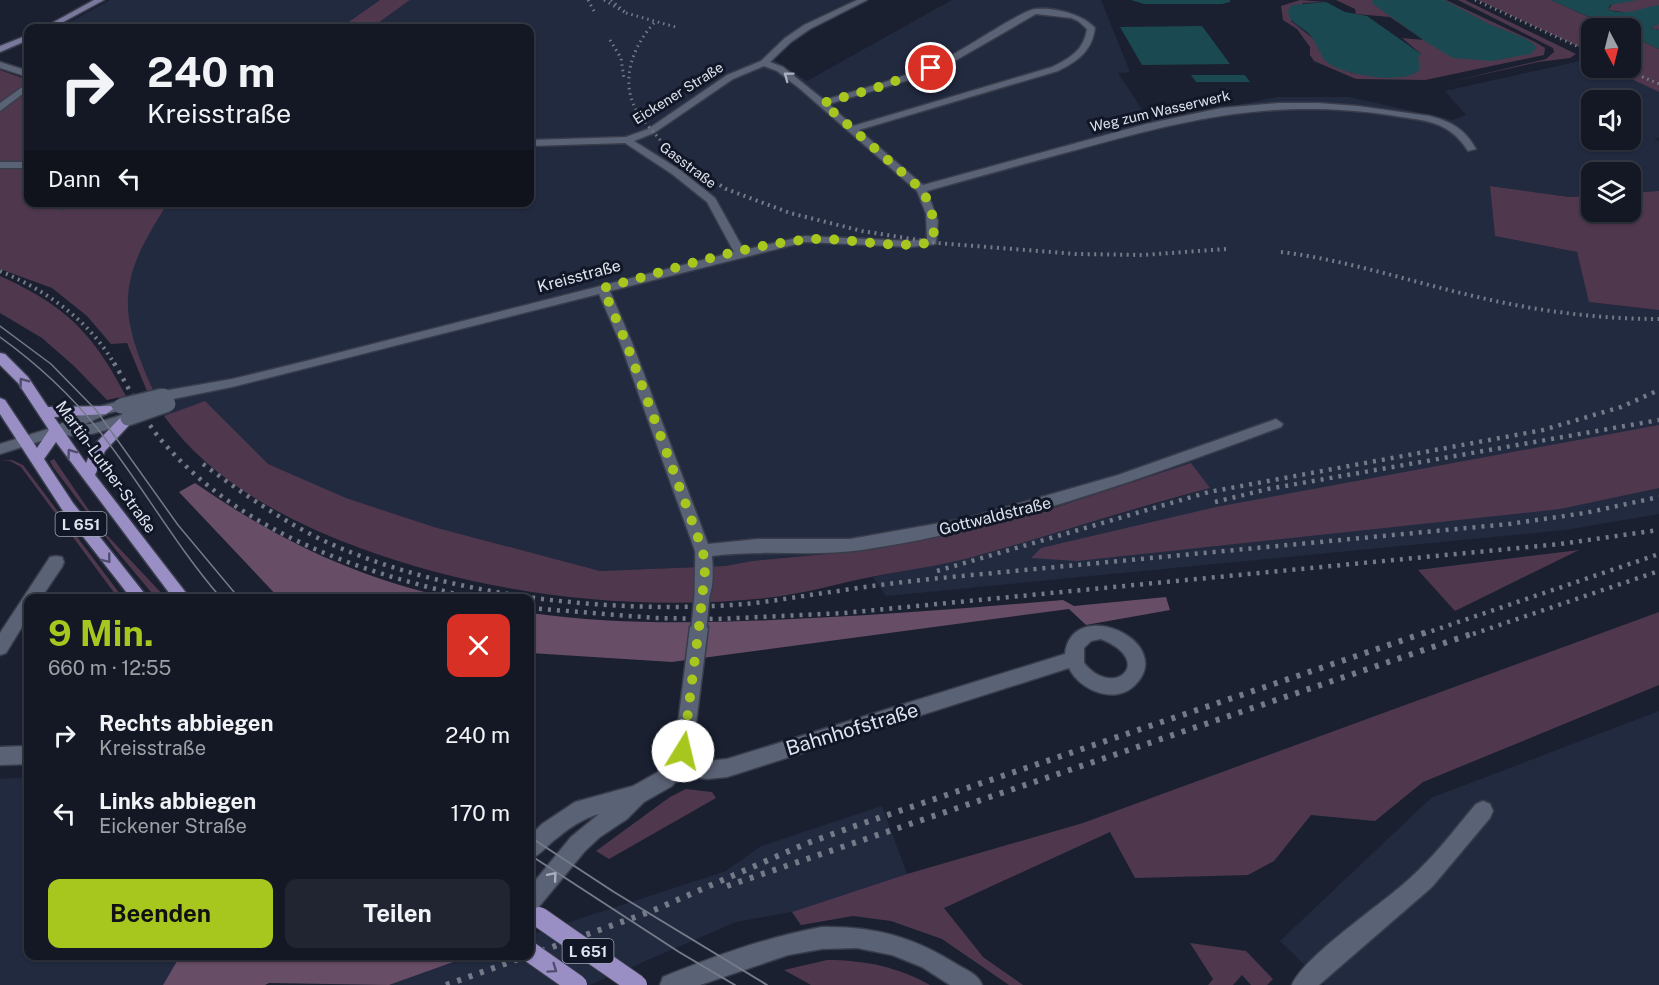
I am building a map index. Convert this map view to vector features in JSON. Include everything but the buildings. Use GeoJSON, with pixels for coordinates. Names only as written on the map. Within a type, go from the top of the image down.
{"type":"FeatureCollection","features":[{"type":"Feature","properties":{"kind":"main road"},"geometry":{"type":"LineString","coordinates":[[54,24],[99,0]]}},
{"type":"Feature","properties":{"kind":"main road"},"geometry":{"type":"LineString","coordinates":[[0,49],[24,39]]}},
{"type":"Feature","properties":{"kind":"main road","name":"Martin-Luther-Straße"},"geometry":{"type":"LineString","coordinates":[[0,357],[23,380],[42,411],[88,475],[179,594]]}},
{"type":"Feature","properties":{"kind":"main road","name":"L 651"},"geometry":{"type":"LineString","coordinates":[[0,403],[36,460],[93,541],[137,594]]}},
{"type":"Feature","properties":{"kind":"main road"},"geometry":{"type":"LineString","coordinates":[[42,411],[63,413],[106,409]]}},
{"type":"Feature","properties":{"kind":"main road"},"geometry":{"type":"LineString","coordinates":[[88,475],[99,449],[125,412]]}},
{"type":"Feature","properties":{"kind":"main road"},"geometry":{"type":"LineString","coordinates":[[36,460],[56,431]]}},
{"type":"Feature","properties":{"kind":"main road","name":"L 651"},"geometry":{"type":"LineString","coordinates":[[534,909],[638,985]]}},
{"type":"Feature","properties":{"kind":"main road","name":"L 651"},"geometry":{"type":"LineString","coordinates":[[534,955],[577,985]]}},
{"type":"Feature","properties":{"kind":"street"},"geometry":{"type":"LineString","coordinates":[[863,0],[807,27],[788,40],[764,63],[780,69],[823,103],[921,189]]}},
{"type":"Feature","properties":{"kind":"street"},"geometry":{"type":"LineString","coordinates":[[823,103],[906,78],[950,60],[1035,11],[1072,16],[1081,19],[1091,28],[1090,40],[1086,49],[1076,58],[1055,69],[852,129]]}},
{"type":"Feature","properties":{"kind":"street","name":"Eickener Straße"},"geometry":{"type":"LineString","coordinates":[[534,143],[627,140],[651,131],[730,77],[764,63]]}},
{"type":"Feature","properties":{"kind":"street"},"geometry":{"type":"LineString","coordinates":[[0,65],[24,73]]}},
{"type":"Feature","properties":{"kind":"street"},"geometry":{"type":"LineString","coordinates":[[0,108],[24,89]]}},
{"type":"Feature","properties":{"kind":"street","name":"Weg zum Wasserwerk"},"geometry":{"type":"LineString","coordinates":[[921,189],[1144,128],[1217,112],[1258,107],[1324,105],[1425,118],[1455,128],[1468,140],[1471,149]]}},
{"type":"Feature","properties":{"kind":"street","name":"Gasstraße"},"geometry":{"type":"LineString","coordinates":[[627,140],[676,172],[711,200],[739,252]]}},
{"type":"Feature","properties":{"kind":"street"},"geometry":{"type":"LineString","coordinates":[[0,165],[24,165]]}},
{"type":"Feature","properties":{"kind":"street","name":"Kreisstraße"},"geometry":{"type":"LineString","coordinates":[[56,431],[79,432],[125,412],[165,400],[739,252],[805,239],[933,246],[934,235],[930,209],[928,200],[921,189]]}},
{"type":"Feature","properties":{"kind":"street"},"geometry":{"type":"LineString","coordinates":[[534,906],[578,843],[620,812],[637,795],[664,779],[677,765],[685,740],[699,627],[705,570],[703,551],[627,345],[603,288]]}},
{"type":"Feature","properties":{"kind":"street","name":"Kreisstraße"},"geometry":{"type":"LineString","coordinates":[[0,449],[56,431],[106,409],[125,412]]}},
{"type":"Feature","properties":{"kind":"street","name":"Gottwaldstraße"},"geometry":{"type":"LineString","coordinates":[[703,551],[744,546],[859,545],[994,518],[1083,492],[1276,424]]}},
{"type":"Feature","properties":{"kind":"street"},"geometry":{"type":"LineString","coordinates":[[35,594],[56,562]]}},
{"type":"Feature","properties":{"kind":"street"},"geometry":{"type":"LineString","coordinates":[[0,648],[24,610]]}},
{"type":"Feature","properties":{"kind":"street","name":"Bahnhofstraße"},"geometry":{"type":"LineString","coordinates":[[677,765],[707,770],[727,768],[1074,659]]}},
{"type":"Feature","properties":{"kind":"street"},"geometry":{"type":"LineString","coordinates":[[0,756],[24,755]]}},
{"type":"Feature","properties":{"kind":"street"},"geometry":{"type":"LineString","coordinates":[[534,845],[549,831],[582,809],[637,795]]}},
{"type":"Feature","properties":{"kind":"street"},"geometry":{"type":"LineString","coordinates":[[1303,985],[1322,966],[1416,887],[1448,855],[1483,811]]}},
{"type":"Feature","properties":{"kind":"street"},"geometry":{"type":"LineString","coordinates":[[671,985],[768,949],[806,940],[839,936],[870,938],[901,946],[929,958],[971,985]]}},
{"type":"Feature","properties":{"kind":"shaded area"},"geometry":{"type":"Polygon","coordinates":[[[110,0],[380,0],[346,24],[66,24],[110,0]]]}},
{"type":"Feature","properties":{"kind":"shaded area"},"geometry":{"type":"Polygon","coordinates":[[[380,0],[410,0],[377,24],[346,24],[380,0]]]}},
{"type":"Feature","properties":{"kind":"shaded area"},"geometry":{"type":"Polygon","coordinates":[[[410,0],[854,0],[824,14],[766,55],[807,81],[952,0],[1101,0],[1130,72],[1118,73],[1147,117],[1223,108],[1277,97],[1349,97],[1453,120],[1466,115],[1445,91],[1581,61],[1581,78],[1629,78],[1659,92],[1659,138],[1654,138],[1659,142],[1659,191],[1641,192],[1641,162],[1581,162],[1581,196],[1569,197],[1490,186],[1495,236],[1577,252],[1590,302],[1659,310],[1659,514],[1565,530],[886,596],[873,577],[966,558],[1210,488],[1191,464],[1039,513],[869,550],[752,561],[726,566],[600,571],[434,527],[346,498],[267,464],[205,401],[164,416],[139,360],[131,333],[126,297],[131,272],[149,232],[165,207],[534,207],[534,24],[377,24],[410,0]]]}},
{"type":"Feature","properties":{"kind":"shaded area"},"geometry":{"type":"Polygon","coordinates":[[[1131,0],[1230,0],[1230,2],[1222,4],[1144,4],[1131,0]]]}},
{"type":"Feature","properties":{"kind":"shaded area"},"geometry":{"type":"Polygon","coordinates":[[[1300,0],[1326,2],[1303,3],[1291,21],[1315,40],[1326,61],[1352,73],[1384,76],[1421,54],[1402,38],[1424,40],[1390,17],[1356,14],[1355,9],[1336,0],[1446,0],[1535,42],[1545,48],[1544,55],[1425,80],[1356,79],[1314,61],[1310,55],[1310,47],[1297,29],[1283,20],[1281,6],[1300,0]]]}},
{"type":"Feature","properties":{"kind":"shaded area"},"geometry":{"type":"Polygon","coordinates":[[[1373,0],[1444,0],[1489,24],[1524,38],[1534,44],[1536,49],[1530,54],[1492,61],[1453,58],[1426,42],[1372,3],[1373,0]]]}},
{"type":"Feature","properties":{"kind":"shaded area"},"geometry":{"type":"Polygon","coordinates":[[[1458,0],[1465,0],[1576,54],[1570,58],[1538,62],[1445,83],[1546,59],[1554,52],[1553,48],[1458,0]]]}},
{"type":"Feature","properties":{"kind":"shaded area"},"geometry":{"type":"Polygon","coordinates":[[[1478,0],[1551,0],[1591,18],[1581,18],[1581,48],[1478,0]]]}},
{"type":"Feature","properties":{"kind":"shaded area"},"geometry":{"type":"Polygon","coordinates":[[[1551,0],[1638,0],[1610,5],[1608,10],[1616,12],[1634,11],[1659,5],[1659,24],[1651,28],[1659,30],[1659,49],[1641,41],[1641,18],[1592,18],[1551,0]]]}},
{"type":"Feature","properties":{"kind":"shaded area"},"geometry":{"type":"Polygon","coordinates":[[[1602,0],[1659,0],[1659,30],[1651,28],[1656,24],[1630,13],[1608,10],[1612,4],[1602,0]]]}},
{"type":"Feature","properties":{"kind":"shaded area"},"geometry":{"type":"Polygon","coordinates":[[[1326,2],[1345,12],[1367,16],[1421,54],[1418,57],[1420,69],[1403,77],[1390,78],[1361,75],[1328,63],[1311,36],[1288,14],[1292,5],[1326,2]]]}},
{"type":"Feature","properties":{"kind":"shaded area"},"geometry":{"type":"Polygon","coordinates":[[[1202,26],[1230,64],[1142,65],[1120,27],[1202,26]]]}},
{"type":"Feature","properties":{"kind":"shaded area"},"geometry":{"type":"Polygon","coordinates":[[[1641,41],[1659,49],[1659,92],[1629,78],[1641,78],[1641,41]]]}},
{"type":"Feature","properties":{"kind":"shaded area"},"geometry":{"type":"Polygon","coordinates":[[[0,70],[24,79],[24,207],[166,207],[140,252],[128,294],[133,337],[153,390],[147,391],[127,343],[111,344],[87,316],[52,288],[0,269],[0,70]]]}},
{"type":"Feature","properties":{"kind":"shaded area"},"geometry":{"type":"Polygon","coordinates":[[[1191,75],[1245,75],[1250,82],[1196,82],[1191,75]]]}},
{"type":"Feature","properties":{"kind":"shaded area"},"geometry":{"type":"Polygon","coordinates":[[[1490,186],[1569,197],[1581,196],[1581,222],[1641,222],[1641,192],[1659,191],[1659,310],[1589,302],[1577,252],[1495,236],[1490,186]]]}},
{"type":"Feature","properties":{"kind":"shaded area"},"geometry":{"type":"Polygon","coordinates":[[[0,276],[43,298],[75,323],[101,354],[126,396],[107,400],[74,366],[42,338],[0,313],[0,276]]]}},
{"type":"Feature","properties":{"kind":"shaded area"},"geometry":{"type":"Polygon","coordinates":[[[205,401],[268,464],[346,498],[434,527],[600,571],[726,566],[752,561],[869,550],[1039,513],[1191,463],[1210,488],[969,558],[794,594],[715,602],[612,601],[560,596],[458,578],[360,548],[278,512],[227,479],[204,460],[164,416],[205,401]]]}},
{"type":"Feature","properties":{"kind":"shaded area"},"geometry":{"type":"Polygon","coordinates":[[[1659,425],[1659,488],[1560,509],[1077,561],[1031,558],[1041,548],[1216,507],[1659,425]]]}},
{"type":"Feature","properties":{"kind":"shaded area"},"geometry":{"type":"Polygon","coordinates":[[[54,459],[103,531],[162,594],[153,594],[115,549],[50,461],[54,459]]]}},
{"type":"Feature","properties":{"kind":"shaded area"},"geometry":{"type":"Polygon","coordinates":[[[12,460],[23,465],[120,594],[115,594],[21,467],[10,461],[0,461],[12,460]]]}},
{"type":"Feature","properties":{"kind":"shaded area"},"geometry":{"type":"Polygon","coordinates":[[[195,483],[255,521],[317,554],[382,579],[432,594],[275,594],[179,492],[195,483]]]}},
{"type":"Feature","properties":{"kind":"shaded area"},"geometry":{"type":"Polygon","coordinates":[[[1579,550],[1455,611],[1418,570],[1579,550]]]}},
{"type":"Feature","properties":{"kind":"shaded area"},"geometry":{"type":"Polygon","coordinates":[[[1166,597],[1170,610],[1086,625],[1069,609],[672,662],[534,653],[534,613],[600,620],[671,622],[875,614],[1063,600],[1074,606],[1166,597]]]}},
{"type":"Feature","properties":{"kind":"shaded area"},"geometry":{"type":"Polygon","coordinates":[[[1659,612],[1659,685],[1423,782],[1375,821],[1311,815],[1274,861],[1248,875],[1135,878],[1110,832],[944,908],[983,957],[1023,985],[1009,985],[942,939],[891,921],[853,916],[801,925],[792,912],[907,874],[1083,823],[1659,612]]]}},
{"type":"Feature","properties":{"kind":"shaded area"},"geometry":{"type":"Polygon","coordinates":[[[1659,711],[1659,985],[1325,985],[1280,941],[1431,798],[1659,711]]]}},
{"type":"Feature","properties":{"kind":"shaded area"},"geometry":{"type":"Polygon","coordinates":[[[24,777],[24,960],[178,960],[163,985],[0,985],[0,779],[24,777]]]}},
{"type":"Feature","properties":{"kind":"shaded area"},"geometry":{"type":"Polygon","coordinates":[[[686,789],[712,792],[716,798],[609,859],[596,851],[670,797],[686,789]]]}},
{"type":"Feature","properties":{"kind":"shaded area"},"geometry":{"type":"Polygon","coordinates":[[[882,806],[907,874],[792,912],[736,922],[590,985],[389,985],[459,960],[534,960],[534,934],[726,871],[761,846],[882,806]]]}},
{"type":"Feature","properties":{"kind":"shaded area"},"geometry":{"type":"Polygon","coordinates":[[[1190,943],[1246,951],[1273,979],[1267,985],[1251,985],[1242,975],[1233,985],[1208,985],[1213,979],[1190,943]]]}},
{"type":"Feature","properties":{"kind":"shaded area"},"geometry":{"type":"Polygon","coordinates":[[[178,960],[459,960],[389,985],[269,983],[265,985],[163,985],[178,960]]]}},
{"type":"Feature","properties":{"kind":"shaded area"},"geometry":{"type":"Polygon","coordinates":[[[827,960],[854,961],[893,969],[930,985],[811,985],[784,970],[827,960]]]}},
{"type":"Feature","properties":{"kind":"tram line"},"geometry":{"type":"LineString","coordinates":[[0,326],[51,364],[96,410],[178,525],[236,594]]}},
{"type":"Feature","properties":{"kind":"tram line"},"geometry":{"type":"LineString","coordinates":[[0,337],[52,379],[86,415],[113,449],[188,557],[218,594]]}},
{"type":"Feature","properties":{"kind":"tram line"},"geometry":{"type":"LineString","coordinates":[[534,840],[614,892],[767,985]]}},
{"type":"Feature","properties":{"kind":"tram line"},"geometry":{"type":"LineString","coordinates":[[534,858],[679,952],[735,985]]}},
{"type":"Feature","properties":{"kind":"railway"},"geometry":{"type":"LineString","coordinates":[[588,0],[594,11]]}},
{"type":"Feature","properties":{"kind":"railway"},"geometry":{"type":"LineString","coordinates":[[604,0],[626,13]]}},
{"type":"Feature","properties":{"kind":"railway"},"geometry":{"type":"LineString","coordinates":[[611,0],[626,13]]}},
{"type":"Feature","properties":{"kind":"railway"},"geometry":{"type":"LineString","coordinates":[[1475,0],[1581,48]]}},
{"type":"Feature","properties":{"kind":"railway"},"geometry":{"type":"LineString","coordinates":[[626,13],[679,28]]}},
{"type":"Feature","properties":{"kind":"railway"},"geometry":{"type":"LineString","coordinates":[[654,23],[634,54],[629,90],[632,102],[640,116],[678,159]]}},
{"type":"Feature","properties":{"kind":"railway"},"geometry":{"type":"LineString","coordinates":[[610,40],[621,58],[624,79]]}},
{"type":"Feature","properties":{"kind":"railway"},"geometry":{"type":"LineString","coordinates":[[1641,76],[1659,84]]}},
{"type":"Feature","properties":{"kind":"railway"},"geometry":{"type":"LineString","coordinates":[[676,157],[726,189],[790,213],[862,231],[937,243],[1076,254],[1143,255],[1226,249]]}},
{"type":"Feature","properties":{"kind":"railway"},"geometry":{"type":"LineString","coordinates":[[1281,252],[1352,265],[1516,305],[1563,313],[1659,319]]}},
{"type":"Feature","properties":{"kind":"railway"},"geometry":{"type":"LineString","coordinates":[[0,271],[34,288],[80,321],[105,349],[115,365]]}},
{"type":"Feature","properties":{"kind":"railway"},"geometry":{"type":"LineString","coordinates":[[114,363],[142,413],[162,441],[193,473],[228,501],[265,524],[345,561],[456,594]]}},
{"type":"Feature","properties":{"kind":"railway"},"geometry":{"type":"LineString","coordinates":[[937,571],[1209,492],[1543,430],[1621,407],[1659,390]]}},
{"type":"Feature","properties":{"kind":"railway"},"geometry":{"type":"LineString","coordinates":[[1215,502],[1268,489],[1659,420]]}},
{"type":"Feature","properties":{"kind":"railway"},"geometry":{"type":"LineString","coordinates":[[203,464],[286,521],[316,537],[364,557],[415,574],[509,594]]}},
{"type":"Feature","properties":{"kind":"railway"},"geometry":{"type":"LineString","coordinates":[[534,598],[639,606],[693,607],[745,604],[938,578],[1509,524],[1585,513],[1659,497]]}},
{"type":"Feature","properties":{"kind":"railway"},"geometry":{"type":"LineString","coordinates":[[534,608],[655,618],[718,619],[844,613],[1560,544],[1659,530]]}},
{"type":"Feature","properties":{"kind":"railway"},"geometry":{"type":"LineString","coordinates":[[1423,634],[1659,554]]}},
{"type":"Feature","properties":{"kind":"railway"},"geometry":{"type":"LineString","coordinates":[[1473,634],[1659,571]]}},
{"type":"Feature","properties":{"kind":"railway"},"geometry":{"type":"LineString","coordinates":[[534,954],[652,911],[805,844],[1427,632]]}},
{"type":"Feature","properties":{"kind":"railway"},"geometry":{"type":"LineString","coordinates":[[727,886],[1477,632]]}},
{"type":"Feature","properties":{"kind":"railway"},"geometry":{"type":"LineString","coordinates":[[446,985],[516,960]]}},
{"type":"Feature","properties":{"kind":"route"},"geometry":{"type":"LineString","coordinates":[[683,751],[694,676],[705,570],[703,551],[627,345],[603,288],[739,252],[805,239],[911,244],[932,242],[934,235],[930,209],[928,200],[921,189],[823,103],[876,88],[931,68]]}}]}
